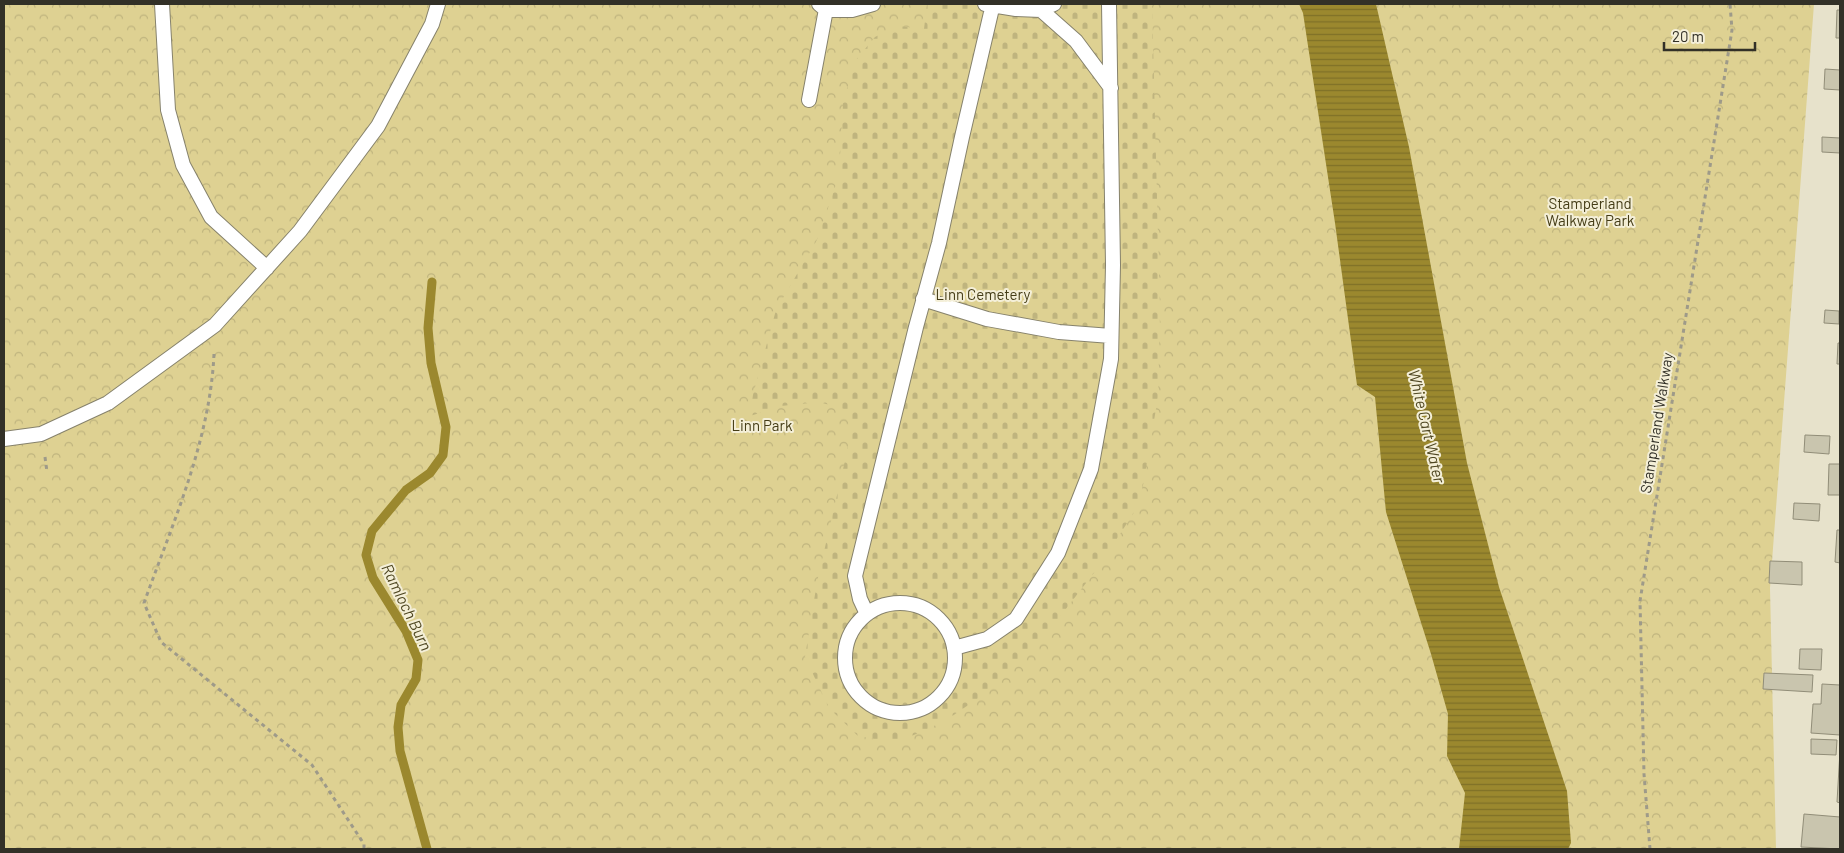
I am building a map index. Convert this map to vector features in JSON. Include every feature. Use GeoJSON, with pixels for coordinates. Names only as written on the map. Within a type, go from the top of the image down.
{"type":"FeatureCollection","features":[{"type":"Feature","properties":{"kind":"lane"},"geometry":{"type":"LineString","coordinates":[[162,4],[168,110],[183,165],[211,217],[267,268]]}},
{"type":"Feature","properties":{"kind":"lane"},"geometry":{"type":"LineString","coordinates":[[4,439],[41,434],[108,403],[215,325],[300,231],[378,126],[432,24],[438,4]]}},
{"type":"Feature","properties":{"kind":"lane"},"geometry":{"type":"LineString","coordinates":[[809,100],[824,6],[852,10],[873,4]]}},
{"type":"Feature","properties":{"kind":"lane"},"geometry":{"type":"LineString","coordinates":[[867,614],[860,599],[855,576],[923,299],[939,243],[990,4],[1016,10],[1041,10],[1054,4]]}},
{"type":"Feature","properties":{"kind":"lane"},"geometry":{"type":"LineString","coordinates":[[954,648],[987,639],[1016,619],[1058,553],[1091,469],[1111,359],[1113,265],[1109,4]]}},
{"type":"Feature","properties":{"kind":"lane"},"geometry":{"type":"LineString","coordinates":[[1041,10],[1076,41],[1110,88]]}},
{"type":"Feature","properties":{"kind":"lane"},"geometry":{"type":"LineString","coordinates":[[923,299],[986,319],[1059,332],[1111,336]]}},
{"type":"Feature","properties":{"kind":"lane"},"geometry":{"type":"LineString","coordinates":[[902,603],[920,607],[936,617],[948,631],[954,648],[954,667],[949,685],[938,699],[923,709],[906,714],[888,712],[872,706],[853,687],[845,662],[847,644],[854,627],[867,614],[884,606],[902,603]]}},
{"type":"Feature","properties":{"kind":"path","name":"Stamperland Walkway"},"geometry":{"type":"LineString","coordinates":[[1650,849],[1644,774],[1640,601],[1732,30],[1730,4]]}},
{"type":"Feature","properties":{"kind":"path"},"geometry":{"type":"LineString","coordinates":[[215,325],[213,384],[194,466],[144,603],[161,642],[312,765],[364,844],[364,849]]}},
{"type":"Feature","properties":{"kind":"green space","name":"Linn Park"},"geometry":{"type":"Polygon","coordinates":[[[4,4],[1814,4],[1770,588],[1776,849],[4,849],[4,4]]]}},
{"type":"Feature","properties":{"kind":"green space","name":"Linn Cemetery"},"geometry":{"type":"Polygon","coordinates":[[[927,4],[1152,4],[1160,313],[1158,397],[1140,503],[1100,565],[1048,632],[993,688],[945,721],[896,743],[858,736],[829,708],[805,657],[817,582],[847,452],[851,411],[819,402],[781,406],[747,417],[776,310],[817,240],[839,176],[843,102],[855,61],[875,37],[897,26],[924,29],[927,4]]]}},
{"type":"Feature","properties":{"kind":"water","name":"White Cart Water"},"geometry":{"type":"Polygon","coordinates":[[[1299,4],[1376,4],[1409,147],[1467,463],[1499,587],[1567,791],[1571,843],[1568,849],[1459,849],[1465,793],[1447,756],[1448,714],[1386,512],[1375,397],[1357,385],[1335,223],[1303,13],[1299,4]]]}},
{"type":"Feature","properties":{"kind":"building"},"geometry":{"type":"Polygon","coordinates":[[[1837,10],[1840,10],[1840,38],[1836,38],[1837,10]]]}},
{"type":"Feature","properties":{"kind":"building"},"geometry":{"type":"Polygon","coordinates":[[[1825,69],[1840,70],[1840,90],[1824,89],[1825,69]]]}},
{"type":"Feature","properties":{"kind":"building"},"geometry":{"type":"Polygon","coordinates":[[[1822,137],[1840,138],[1840,153],[1822,152],[1822,137]]]}},
{"type":"Feature","properties":{"kind":"building"},"geometry":{"type":"Polygon","coordinates":[[[1825,310],[1839,311],[1839,324],[1824,323],[1825,310]]]}},
{"type":"Feature","properties":{"kind":"building"},"geometry":{"type":"Polygon","coordinates":[[[1838,343],[1840,343],[1840,364],[1837,364],[1838,343]]]}},
{"type":"Feature","properties":{"kind":"building"},"geometry":{"type":"Polygon","coordinates":[[[1805,435],[1830,436],[1829,454],[1804,452],[1805,435]]]}},
{"type":"Feature","properties":{"kind":"building"},"geometry":{"type":"Polygon","coordinates":[[[1829,464],[1840,464],[1840,495],[1828,495],[1829,464]]]}},
{"type":"Feature","properties":{"kind":"building"},"geometry":{"type":"Polygon","coordinates":[[[1794,503],[1820,504],[1819,521],[1793,519],[1794,503]]]}},
{"type":"Feature","properties":{"kind":"building"},"geometry":{"type":"Polygon","coordinates":[[[1837,530],[1840,530],[1840,563],[1835,562],[1837,530]]]}},
{"type":"Feature","properties":{"kind":"building"},"geometry":{"type":"Polygon","coordinates":[[[1770,561],[1802,562],[1802,585],[1769,583],[1770,561]]]}},
{"type":"Feature","properties":{"kind":"building"},"geometry":{"type":"Polygon","coordinates":[[[1800,649],[1822,649],[1821,670],[1799,669],[1800,649]]]}},
{"type":"Feature","properties":{"kind":"building"},"geometry":{"type":"Polygon","coordinates":[[[1764,673],[1813,675],[1812,692],[1763,689],[1764,673]]]}},
{"type":"Feature","properties":{"kind":"building"},"geometry":{"type":"Polygon","coordinates":[[[1822,684],[1840,685],[1840,735],[1811,733],[1813,704],[1821,704],[1822,684]]]}},
{"type":"Feature","properties":{"kind":"building"},"geometry":{"type":"Polygon","coordinates":[[[1811,739],[1837,740],[1836,755],[1811,754],[1811,739]]]}},
{"type":"Feature","properties":{"kind":"building"},"geometry":{"type":"Polygon","coordinates":[[[1840,751],[1840,803],[1837,802],[1840,751]]]}},
{"type":"Feature","properties":{"kind":"building"},"geometry":{"type":"Polygon","coordinates":[[[1804,814],[1840,817],[1840,849],[1801,847],[1804,814]]]}},
{"type":"Feature","properties":{"kind":"waterway","name":"Ramloch Burn"},"geometry":{"type":"LineString","coordinates":[[427,849],[400,751],[398,727],[401,705],[416,679],[418,660],[406,631],[373,578],[366,555],[372,531],[406,490],[430,473],[443,455],[446,427],[431,363],[428,328],[432,282]]}},
{"type":"Feature","properties":{"kind":"park label","name":"Stamperland Walkway Park"},"geometry":{"type":"Point","coordinates":[1590,212]}}]}
